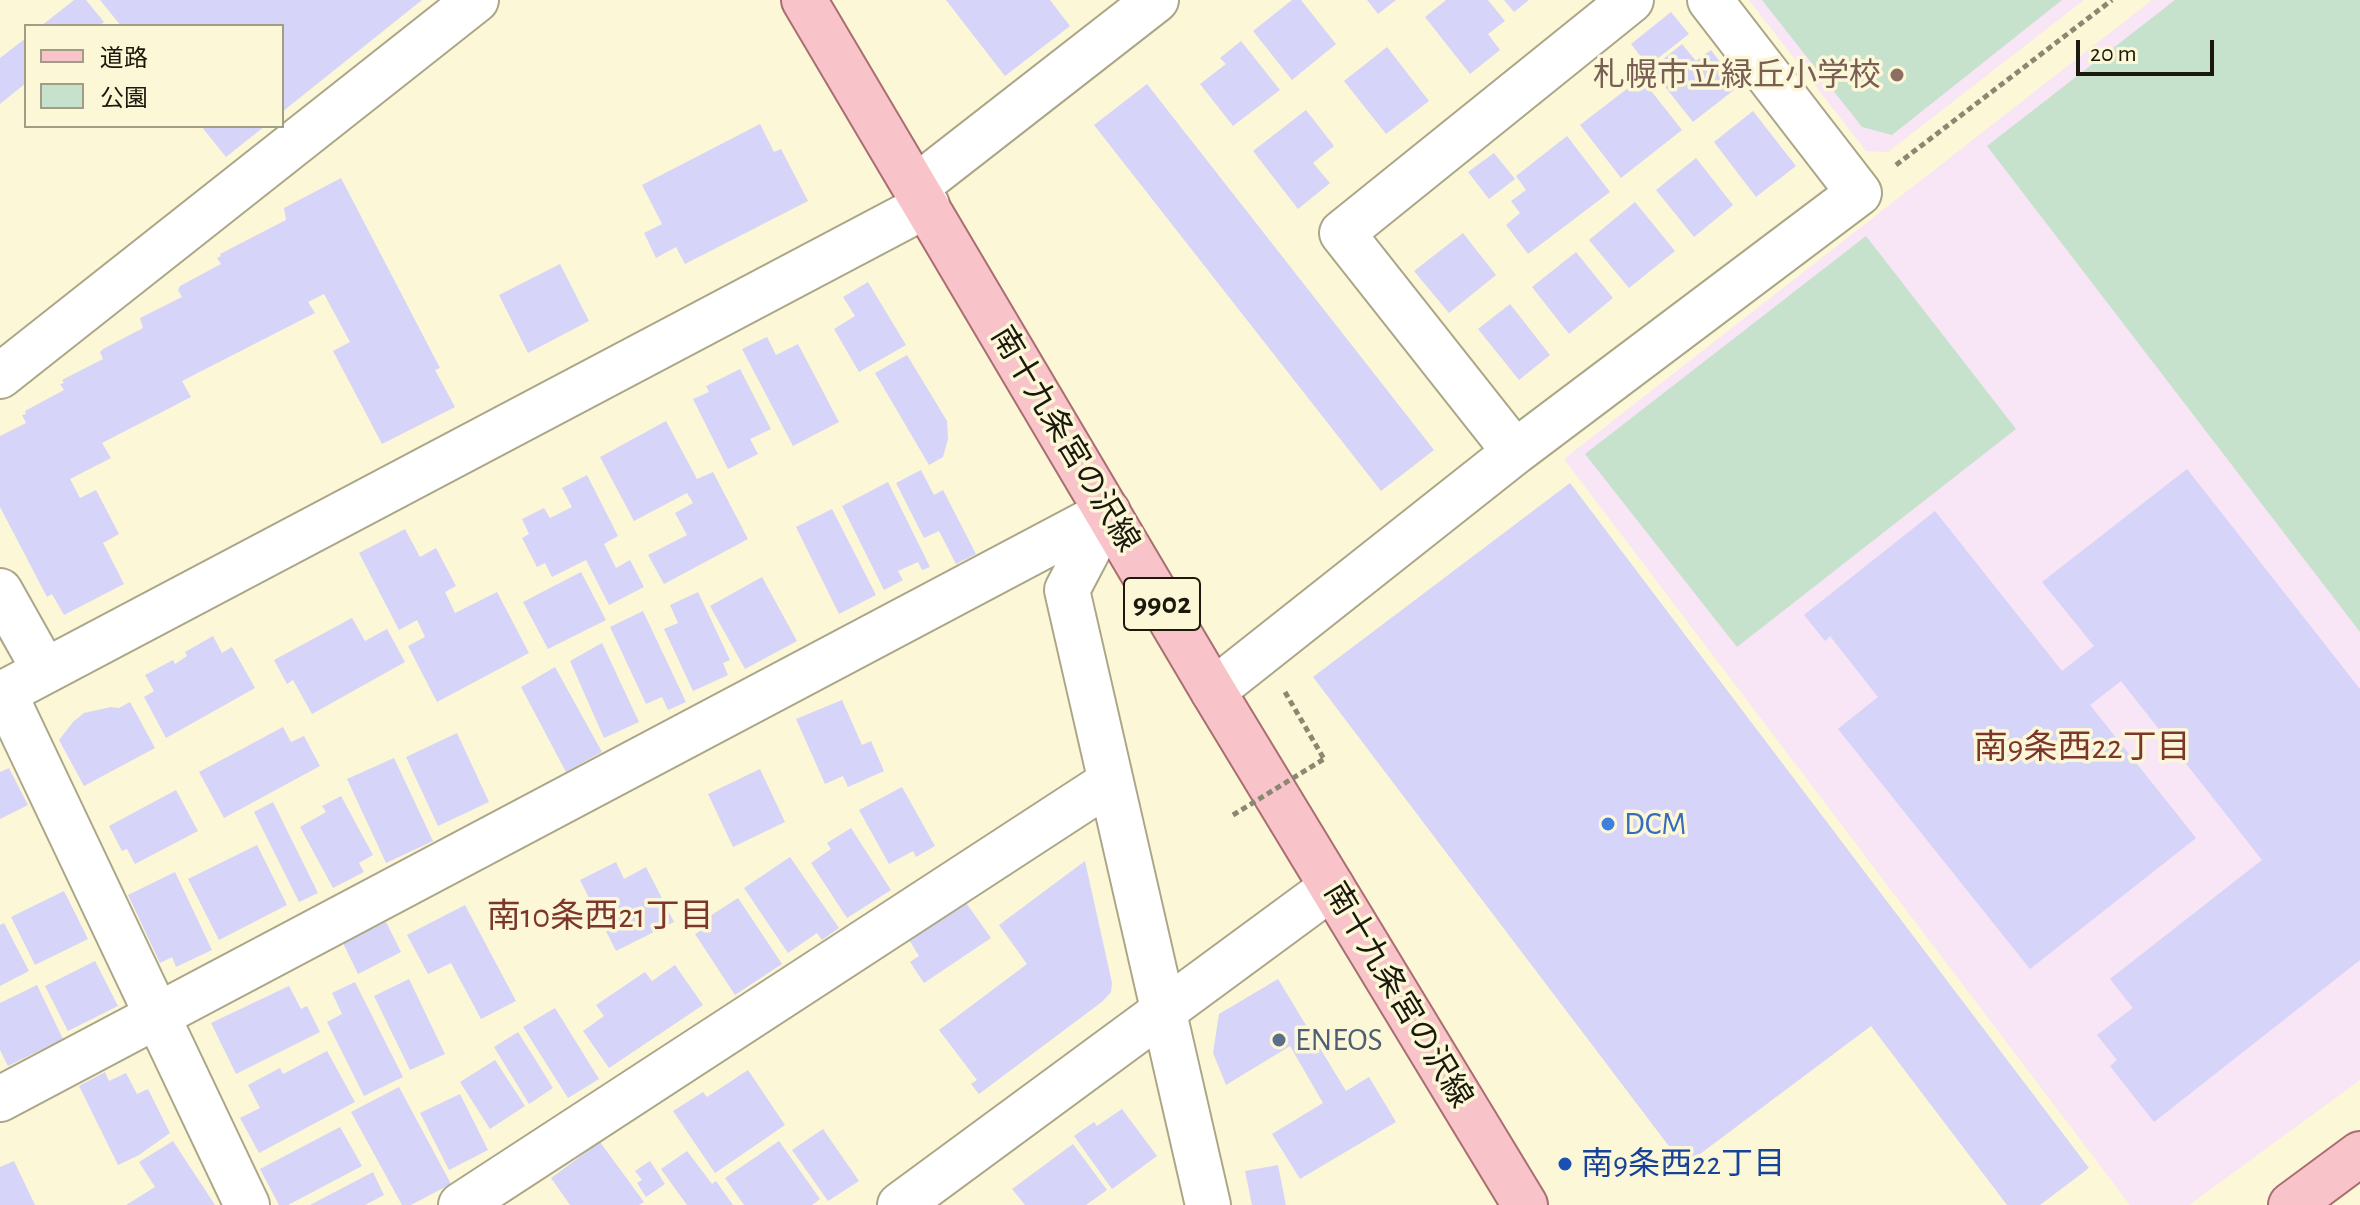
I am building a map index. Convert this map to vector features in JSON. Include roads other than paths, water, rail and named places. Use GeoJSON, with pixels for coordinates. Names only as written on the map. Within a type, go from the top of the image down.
{"type":"FeatureCollection","features":[{"type":"Feature","properties":{"kind":"main road","name":"南十九条宮の沢線"},"geometry":{"type":"LineString","coordinates":[[804,0],[1213,691],[1525,1205]]}},
{"type":"Feature","properties":{"kind":"main road"},"geometry":{"type":"LineString","coordinates":[[2291,1205],[2360,1154]]}},
{"type":"Feature","properties":{"kind":"street"},"geometry":{"type":"LineString","coordinates":[[0,376],[476,0]]}},
{"type":"Feature","properties":{"kind":"street"},"geometry":{"type":"LineString","coordinates":[[247,1205],[2,694],[922,196],[1156,0]]}},
{"type":"Feature","properties":{"kind":"street"},"geometry":{"type":"LineString","coordinates":[[1515,452],[1342,233],[1631,0]]}},
{"type":"Feature","properties":{"kind":"street"},"geometry":{"type":"LineString","coordinates":[[1213,691],[1515,452],[1859,193],[1710,0]]}},
{"type":"Feature","properties":{"kind":"street"},"geometry":{"type":"LineString","coordinates":[[1108,512],[1067,590],[1208,1205]]}},
{"type":"Feature","properties":{"kind":"street"},"geometry":{"type":"LineString","coordinates":[[0,1099],[1108,512]]}},
{"type":"Feature","properties":{"kind":"street"},"geometry":{"type":"LineString","coordinates":[[0,591],[45,671]]}},
{"type":"Feature","properties":{"kind":"street"},"geometry":{"type":"LineString","coordinates":[[461,1205],[1110,782]]}},
{"type":"Feature","properties":{"kind":"street"},"geometry":{"type":"LineString","coordinates":[[900,1205],[1332,887]]}},
{"type":"Feature","properties":{"kind":"place","name":"札幌市立緑丘小学校"},"geometry":{"type":"Point","coordinates":[1897,75]}},
{"type":"Feature","properties":{"kind":"place","name":"DCM"},"geometry":{"type":"Point","coordinates":[1608,824]}},
{"type":"Feature","properties":{"kind":"place","name":"ENEOS"},"geometry":{"type":"Point","coordinates":[1279,1040]}},
{"type":"Feature","properties":{"kind":"place","name":"南9条西22丁目"},"geometry":{"type":"Point","coordinates":[1565,1164]}},
{"type":"Feature","properties":{"kind":"district","name":"南9条西22丁目"},"geometry":{"type":"Point","coordinates":[2082,748]}},
{"type":"Feature","properties":{"kind":"district","name":"南10条西21丁目"},"geometry":{"type":"Point","coordinates":[600,917]}}]}
